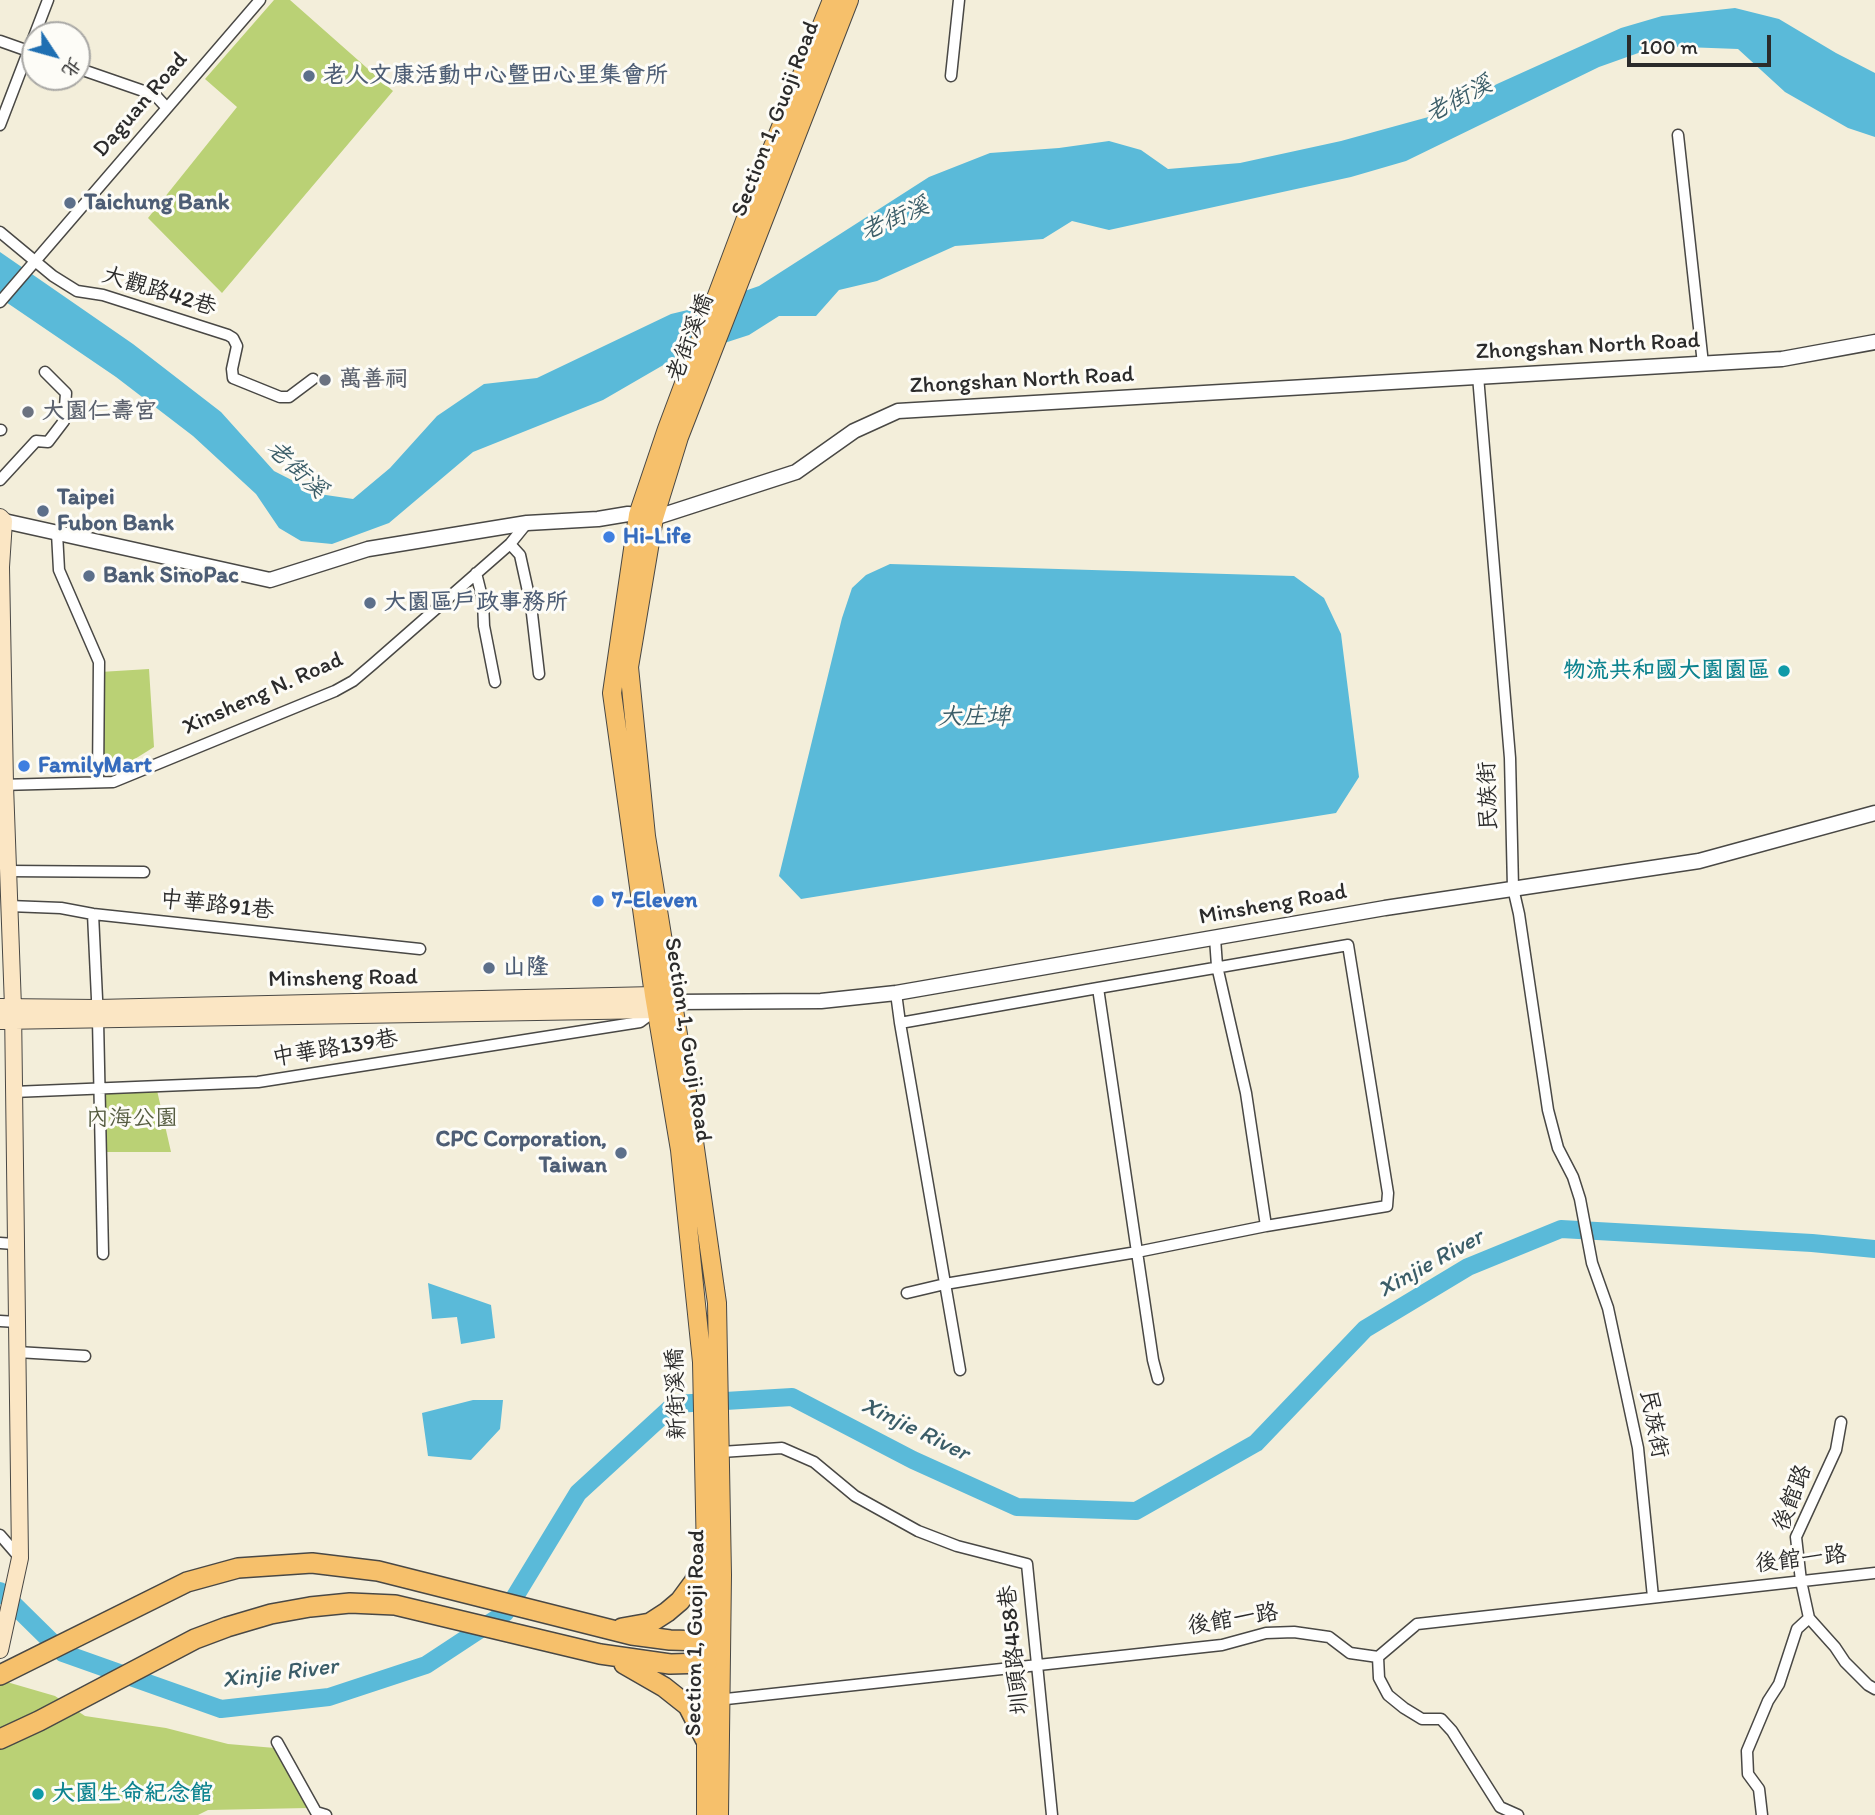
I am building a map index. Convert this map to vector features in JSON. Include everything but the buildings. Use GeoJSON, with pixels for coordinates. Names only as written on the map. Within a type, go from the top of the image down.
{"type":"FeatureCollection","features":[{"type":"Feature","properties":{"kind":"highway"},"geometry":{"type":"LineString","coordinates":[[607,1629],[650,1623],[667,1612],[680,1601],[694,1582],[706,1558]]}},
{"type":"Feature","properties":{"kind":"highway"},"geometry":{"type":"LineString","coordinates":[[0,1675],[187,1582],[238,1568],[312,1563],[378,1571],[632,1636],[714,1644]]}},
{"type":"Feature","properties":{"kind":"highway"},"geometry":{"type":"LineString","coordinates":[[0,1738],[39,1721],[195,1639],[271,1614],[310,1607],[350,1603],[395,1605],[600,1654],[670,1664],[706,1663]]}},
{"type":"Feature","properties":{"kind":"highway"},"geometry":{"type":"LineString","coordinates":[[600,1654],[640,1671],[676,1696],[688,1706],[705,1739]]}},
{"type":"Feature","properties":{"kind":"main road","name":"Section 1, Guoji Road"},"geometry":{"type":"LineString","coordinates":[[743,252],[770,154],[832,0]]}},
{"type":"Feature","properties":{"kind":"main road","name":"Section 1, Guoji Road"},"geometry":{"type":"LineString","coordinates":[[743,252],[849,0]]}},
{"type":"Feature","properties":{"kind":"main road","name":"老街溪橋"},"geometry":{"type":"LineString","coordinates":[[673,433],[743,252]]}},
{"type":"Feature","properties":{"kind":"main road","name":"Section 1, Guoji Road"},"geometry":{"type":"LineString","coordinates":[[673,433],[646,516],[612,693],[661,1003],[717,1303],[718,1333]]}},
{"type":"Feature","properties":{"kind":"main road"},"geometry":{"type":"LineString","coordinates":[[0,1650],[20,1558],[17,1322],[7,1243],[13,1092],[6,1014],[9,906],[2,785],[2,519]]}},
{"type":"Feature","properties":{"kind":"main road","name":"Section 1, Guoji Road"},"geometry":{"type":"LineString","coordinates":[[661,1003],[699,1330]]}},
{"type":"Feature","properties":{"kind":"main road","name":"Minsheng Road"},"geometry":{"type":"LineString","coordinates":[[6,1014],[661,1003]]}},
{"type":"Feature","properties":{"kind":"main road","name":"新街溪橋"},"geometry":{"type":"LineString","coordinates":[[699,1330],[713,1454]]}},
{"type":"Feature","properties":{"kind":"main road","name":"新街溪橋"},"geometry":{"type":"LineString","coordinates":[[713,1454],[718,1333]]}},
{"type":"Feature","properties":{"kind":"main road","name":"Section 1, Guoji Road"},"geometry":{"type":"LineString","coordinates":[[713,1454],[706,1558],[714,1644]]}},
{"type":"Feature","properties":{"kind":"main road","name":"Section 1, Guoji Road"},"geometry":{"type":"LineString","coordinates":[[713,1454],[713,1700],[719,1815]]}},
{"type":"Feature","properties":{"kind":"main road"},"geometry":{"type":"LineString","coordinates":[[706,1663],[714,1644]]}},
{"type":"Feature","properties":{"kind":"main road","name":"Section 1, Guoji Road"},"geometry":{"type":"LineString","coordinates":[[706,1663],[713,1700],[705,1739],[706,1815]]}},
{"type":"Feature","properties":{"kind":"street"},"geometry":{"type":"LineString","coordinates":[[42,21],[48,0]]}},
{"type":"Feature","properties":{"kind":"street","name":"Daguan Road"},"geometry":{"type":"LineString","coordinates":[[0,302],[260,0]]}},
{"type":"Feature","properties":{"kind":"street"},"geometry":{"type":"LineString","coordinates":[[951,76],[959,0]]}},
{"type":"Feature","properties":{"kind":"street"},"geometry":{"type":"LineString","coordinates":[[0,41],[21,48]]}},
{"type":"Feature","properties":{"kind":"street"},"geometry":{"type":"LineString","coordinates":[[91,73],[155,95],[167,108]]}},
{"type":"Feature","properties":{"kind":"street"},"geometry":{"type":"LineString","coordinates":[[0,125],[21,77]]}},
{"type":"Feature","properties":{"kind":"street"},"geometry":{"type":"LineString","coordinates":[[1678,135],[1703,364]]}},
{"type":"Feature","properties":{"kind":"street"},"geometry":{"type":"LineString","coordinates":[[0,233],[33,263]]}},
{"type":"Feature","properties":{"kind":"street","name":"大觀路42巷"},"geometry":{"type":"LineString","coordinates":[[33,263],[77,291],[103,295],[228,335],[237,346],[232,369],[233,378],[280,397],[289,397],[313,379]]}},
{"type":"Feature","properties":{"kind":"street","name":"Zhongshan North Road"},"geometry":{"type":"LineString","coordinates":[[2,519],[270,580],[368,549],[527,523],[598,519],[628,514],[646,516],[796,472],[854,431],[898,411],[1782,359],[1875,342]]}},
{"type":"Feature","properties":{"kind":"street"},"geometry":{"type":"LineString","coordinates":[[0,480],[36,441],[48,442],[64,421],[66,393],[45,372]]}},
{"type":"Feature","properties":{"kind":"street","name":"民族街"},"geometry":{"type":"LineString","coordinates":[[1478,376],[1510,758],[1513,888],[1548,1110],[1558,1148],[1573,1177],[1592,1264],[1608,1308],[1638,1448],[1653,1597]]}},
{"type":"Feature","properties":{"kind":"street","name":"Xinsheng N. Road"},"geometry":{"type":"LineString","coordinates":[[2,785],[113,782],[335,691],[353,681],[373,664],[510,544],[527,523]]}},
{"type":"Feature","properties":{"kind":"street"},"geometry":{"type":"LineString","coordinates":[[57,533],[60,570],[99,662],[98,782]]}},
{"type":"Feature","properties":{"kind":"street"},"geometry":{"type":"LineString","coordinates":[[510,544],[520,555],[531,605],[539,674]]}},
{"type":"Feature","properties":{"kind":"street"},"geometry":{"type":"LineString","coordinates":[[476,573],[495,682]]}},
{"type":"Feature","properties":{"kind":"street","name":"Minsheng Road"},"geometry":{"type":"LineString","coordinates":[[661,1003],[821,1001],[896,993],[1513,888],[1699,861],[1875,813]]}},
{"type":"Feature","properties":{"kind":"street"},"geometry":{"type":"LineString","coordinates":[[7,871],[144,872]]}},
{"type":"Feature","properties":{"kind":"street","name":"中華路91巷"},"geometry":{"type":"LineString","coordinates":[[9,906],[61,908],[93,914],[420,949]]}},
{"type":"Feature","properties":{"kind":"street"},"geometry":{"type":"LineString","coordinates":[[93,914],[103,1254]]}},
{"type":"Feature","properties":{"kind":"street"},"geometry":{"type":"LineString","coordinates":[[1215,938],[1217,966],[1246,1093],[1266,1226]]}},
{"type":"Feature","properties":{"kind":"street"},"geometry":{"type":"LineString","coordinates":[[900,1023],[1348,945],[1388,1193],[1387,1206],[907,1293]]}},
{"type":"Feature","properties":{"kind":"street"},"geometry":{"type":"LineString","coordinates":[[1098,988],[1158,1379]]}},
{"type":"Feature","properties":{"kind":"street"},"geometry":{"type":"LineString","coordinates":[[896,993],[960,1370]]}},
{"type":"Feature","properties":{"kind":"street","name":"中華路139巷"},"geometry":{"type":"LineString","coordinates":[[13,1092],[258,1083],[640,1022],[661,1003]]}},
{"type":"Feature","properties":{"kind":"street"},"geometry":{"type":"LineString","coordinates":[[0,1321],[17,1322]]}},
{"type":"Feature","properties":{"kind":"street"},"geometry":{"type":"LineString","coordinates":[[17,1352],[85,1356]]}},
{"type":"Feature","properties":{"kind":"street","name":"後館路"},"geometry":{"type":"LineString","coordinates":[[1841,1422],[1836,1450],[1796,1537],[1801,1581],[1808,1618],[1845,1662],[1875,1689]]}},
{"type":"Feature","properties":{"kind":"street","name":"圳頭路458巷"},"geometry":{"type":"LineString","coordinates":[[713,1454],[782,1448],[814,1462],[855,1496],[918,1531],[957,1546],[1027,1563],[1052,1815]]}},
{"type":"Feature","properties":{"kind":"street"},"geometry":{"type":"LineString","coordinates":[[0,1535],[20,1558]]}},
{"type":"Feature","properties":{"kind":"street","name":"後館一路"},"geometry":{"type":"LineString","coordinates":[[713,1700],[1222,1645],[1266,1633],[1285,1632],[1329,1637],[1350,1653],[1378,1657],[1417,1624],[1875,1573]]}},
{"type":"Feature","properties":{"kind":"street"},"geometry":{"type":"LineString","coordinates":[[1762,1815],[1759,1789],[1748,1774],[1747,1751],[1768,1702],[1779,1684],[1797,1629],[1808,1618]]}},
{"type":"Feature","properties":{"kind":"street"},"geometry":{"type":"LineString","coordinates":[[1378,1657],[1379,1678],[1388,1695],[1422,1719],[1441,1719],[1452,1731],[1500,1807],[1518,1815]]}},
{"type":"Feature","properties":{"kind":"street"},"geometry":{"type":"LineString","coordinates":[[277,1742],[316,1812],[326,1815]]}},
{"type":"Feature","properties":{"kind":"green space"},"geometry":{"type":"Polygon","coordinates":[[[274,0],[290,0],[393,91],[222,293],[148,218],[237,107],[205,79],[274,0]]]}},
{"type":"Feature","properties":{"kind":"green space"},"geometry":{"type":"Polygon","coordinates":[[[149,669],[154,747],[114,772],[103,770],[100,672],[149,669]]]}},
{"type":"Feature","properties":{"kind":"green space","name":"內海公園"},"geometry":{"type":"Polygon","coordinates":[[[156,1086],[171,1152],[101,1152],[100,1087],[156,1086]]]}},
{"type":"Feature","properties":{"kind":"green space"},"geometry":{"type":"Polygon","coordinates":[[[0,1680],[55,1696],[85,1716],[166,1728],[228,1744],[275,1748],[308,1808],[208,1810],[198,1815],[0,1815],[0,1680]]]}},
{"type":"Feature","properties":{"kind":"water","name":"老街溪"},"geometry":{"type":"Polygon","coordinates":[[[1735,8],[1779,19],[1875,73],[1875,137],[1848,128],[1785,92],[1738,49],[1658,46],[1599,67],[1406,161],[1351,177],[1109,230],[1072,221],[1043,239],[955,246],[877,281],[839,290],[816,316],[779,316],[749,335],[672,360],[603,400],[473,452],[389,523],[332,544],[301,541],[279,528],[256,494],[193,436],[116,377],[0,298],[0,252],[133,344],[221,412],[274,471],[319,494],[353,499],[390,468],[437,416],[484,384],[537,378],[671,314],[759,286],[929,177],[990,153],[1109,141],[1141,150],[1168,169],[1240,163],[1341,141],[1443,113],[1497,84],[1621,28],[1662,16],[1735,8]]]}},
{"type":"Feature","properties":{"kind":"water","name":"大庄埤"},"geometry":{"type":"Polygon","coordinates":[[[890,564],[1294,576],[1324,598],[1341,634],[1359,777],[1336,813],[801,899],[779,876],[842,618],[852,588],[866,575],[890,564]]]}},
{"type":"Feature","properties":{"kind":"water"},"geometry":{"type":"Polygon","coordinates":[[[428,1283],[491,1305],[495,1338],[461,1344],[457,1317],[432,1319],[428,1283]]]}},
{"type":"Feature","properties":{"kind":"water"},"geometry":{"type":"Polygon","coordinates":[[[473,1400],[503,1400],[500,1429],[471,1460],[428,1456],[422,1413],[473,1400]]]}},
{"type":"Feature","properties":{"kind":"waterway","name":"Xinjie River"},"geometry":{"type":"LineString","coordinates":[[0,1591],[63,1653],[221,1709],[329,1697],[426,1665],[505,1613],[578,1493],[675,1404],[792,1397],[913,1460],[1017,1507],[1136,1511],[1256,1443],[1365,1329],[1468,1267],[1561,1229],[1875,1249]]}},
{"type":"Feature","properties":{"kind":"place","name":"老人文康活動中心暨田心里集會所"},"geometry":{"type":"Point","coordinates":[309,76]}},
{"type":"Feature","properties":{"kind":"place","name":"Taichung Bank"},"geometry":{"type":"Point","coordinates":[70,203]}},
{"type":"Feature","properties":{"kind":"place","name":"萬善祠"},"geometry":{"type":"Point","coordinates":[325,380]}},
{"type":"Feature","properties":{"kind":"place","name":"大園仁壽宮"},"geometry":{"type":"Point","coordinates":[28,412]}},
{"type":"Feature","properties":{"kind":"place","name":"Taipei Fubon Bank"},"geometry":{"type":"Point","coordinates":[43,511]}},
{"type":"Feature","properties":{"kind":"place","name":"Hi-Life"},"geometry":{"type":"Point","coordinates":[609,537]}},
{"type":"Feature","properties":{"kind":"place","name":"Bank SinoPac"},"geometry":{"type":"Point","coordinates":[89,576]}},
{"type":"Feature","properties":{"kind":"place","name":"大園區戶政事務所"},"geometry":{"type":"Point","coordinates":[370,603]}},
{"type":"Feature","properties":{"kind":"place","name":"物流共和國大園園區"},"geometry":{"type":"Point","coordinates":[1784,671]}},
{"type":"Feature","properties":{"kind":"place","name":"FamilyMart"},"geometry":{"type":"Point","coordinates":[24,766]}},
{"type":"Feature","properties":{"kind":"place","name":"7-Eleven"},"geometry":{"type":"Point","coordinates":[598,901]}},
{"type":"Feature","properties":{"kind":"place","name":"山隆"},"geometry":{"type":"Point","coordinates":[489,968]}},
{"type":"Feature","properties":{"kind":"place","name":"CPC Corporation, Taiwan"},"geometry":{"type":"Point","coordinates":[621,1153]}},
{"type":"Feature","properties":{"kind":"place","name":"大園生命紀念館"},"geometry":{"type":"Point","coordinates":[38,1794]}}]}
